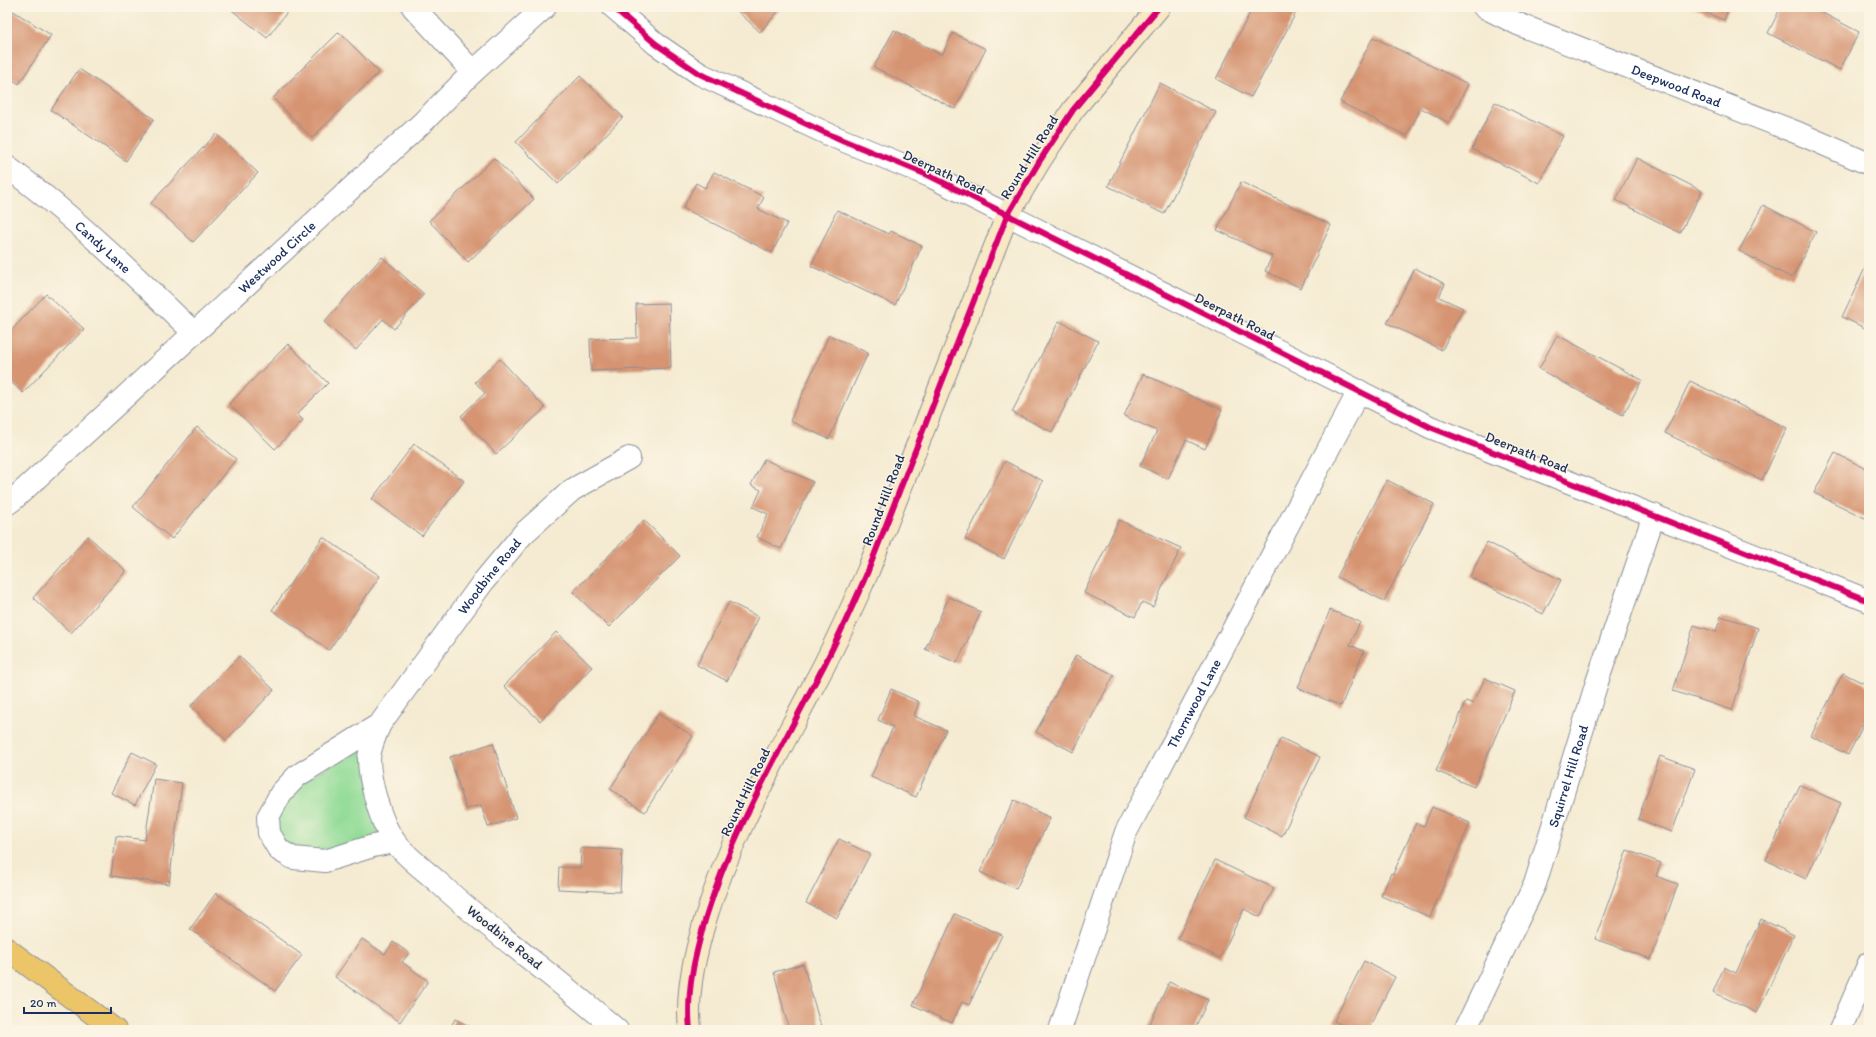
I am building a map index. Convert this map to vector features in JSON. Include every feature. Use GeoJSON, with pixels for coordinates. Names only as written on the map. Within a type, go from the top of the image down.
{"type":"FeatureCollection","features":[{"type":"Feature","properties":{"kind":"main road"},"geometry":{"type":"LineString","coordinates":[[7,949],[115,1030]]}},
{"type":"Feature","properties":{"kind":"street"},"geometry":{"type":"LineString","coordinates":[[413,7],[473,72]]}},
{"type":"Feature","properties":{"kind":"street","name":"Westwood Circle"},"geometry":{"type":"LineString","coordinates":[[7,504],[14,500],[423,122],[473,72],[545,7]]}},
{"type":"Feature","properties":{"kind":"street","name":"Deerpath Road"},"geometry":{"type":"LineString","coordinates":[[613,7],[656,44],[700,74],[830,135],[930,176],[1007,216],[1430,427],[1869,601]]}},
{"type":"Feature","properties":{"kind":"street","name":"Round Hill Road"},"geometry":{"type":"LineString","coordinates":[[690,1030],[688,1006],[692,972],[702,931],[725,861],[754,797],[845,623],[868,571],[1007,216],[1039,162],[1074,110],[1159,7]]}},
{"type":"Feature","properties":{"kind":"street","name":"Deepwood Road"},"geometry":{"type":"LineString","coordinates":[[1484,7],[1518,24],[1798,133],[1869,164]]}},
{"type":"Feature","properties":{"kind":"street","name":"Candy Lane"},"geometry":{"type":"LineString","coordinates":[[7,167],[29,183],[108,251],[194,333]]}},
{"type":"Feature","properties":{"kind":"street","name":"Thornwood Lane"},"geometry":{"type":"LineString","coordinates":[[1060,1030],[1126,832],[1358,391]]}},
{"type":"Feature","properties":{"kind":"street","name":"Woodbine Road"},"geometry":{"type":"LineString","coordinates":[[617,1030],[456,898],[394,842],[384,823],[371,776],[370,758],[372,743],[380,724],[483,582],[523,534],[572,490],[628,458]]}},
{"type":"Feature","properties":{"kind":"street","name":"Squirrel Hill Road"},"geometry":{"type":"LineString","coordinates":[[1465,1030],[1535,884],[1598,682],[1654,515]]}},
{"type":"Feature","properties":{"kind":"street","name":"Woodbine Road"},"geometry":{"type":"LineString","coordinates":[[380,724],[297,776],[281,792],[268,816],[269,833],[279,850],[293,858],[325,861],[373,846],[394,842]]}},
{"type":"Feature","properties":{"kind":"street"},"geometry":{"type":"LineString","coordinates":[[1840,1030],[1869,963]]}},
{"type":"Feature","properties":{"kind":"green space"},"geometry":{"type":"Polygon","coordinates":[[[372,743],[394,842],[293,858],[269,833],[281,793],[372,743]]]}},
{"type":"Feature","properties":{"kind":"building"},"geometry":{"type":"Polygon","coordinates":[[[7,7],[51,35],[19,84],[7,76],[7,7]]]}},
{"type":"Feature","properties":{"kind":"building"},"geometry":{"type":"Polygon","coordinates":[[[228,7],[291,7],[267,38],[228,7]]]}},
{"type":"Feature","properties":{"kind":"building"},"geometry":{"type":"Polygon","coordinates":[[[733,7],[782,7],[760,32],[733,7]]]}},
{"type":"Feature","properties":{"kind":"building"},"geometry":{"type":"Polygon","coordinates":[[[1253,7],[1293,7],[1298,9],[1251,97],[1216,79],[1253,7]]]}},
{"type":"Feature","properties":{"kind":"building"},"geometry":{"type":"Polygon","coordinates":[[[1692,7],[1729,7],[1724,20],[1692,7]]]}},
{"type":"Feature","properties":{"kind":"building"},"geometry":{"type":"Polygon","coordinates":[[[1781,7],[1815,7],[1815,9],[1859,32],[1840,70],[1768,33],[1781,7]]]}},
{"type":"Feature","properties":{"kind":"building"},"geometry":{"type":"Polygon","coordinates":[[[894,30],[942,55],[953,33],[986,49],[955,109],[874,67],[894,30]]]}},
{"type":"Feature","properties":{"kind":"building"},"geometry":{"type":"Polygon","coordinates":[[[339,32],[379,72],[312,138],[273,98],[339,32]]]}},
{"type":"Feature","properties":{"kind":"building"},"geometry":{"type":"Polygon","coordinates":[[[1373,37],[1468,84],[1449,123],[1421,108],[1407,136],[1340,102],[1373,37]]]}},
{"type":"Feature","properties":{"kind":"building"},"geometry":{"type":"Polygon","coordinates":[[[79,69],[154,119],[126,161],[51,110],[79,69]]]}},
{"type":"Feature","properties":{"kind":"building"},"geometry":{"type":"Polygon","coordinates":[[[580,76],[623,117],[558,184],[516,142],[580,76]]]}},
{"type":"Feature","properties":{"kind":"building"},"geometry":{"type":"Polygon","coordinates":[[[1160,83],[1216,112],[1164,214],[1108,186],[1160,83]]]}},
{"type":"Feature","properties":{"kind":"building"},"geometry":{"type":"Polygon","coordinates":[[[1495,102],[1563,136],[1539,183],[1472,149],[1495,102]]]}},
{"type":"Feature","properties":{"kind":"building"},"geometry":{"type":"Polygon","coordinates":[[[216,134],[258,173],[193,242],[151,203],[216,134]]]}},
{"type":"Feature","properties":{"kind":"building"},"geometry":{"type":"Polygon","coordinates":[[[494,158],[534,199],[468,262],[429,221],[494,158]]]}},
{"type":"Feature","properties":{"kind":"building"},"geometry":{"type":"Polygon","coordinates":[[[1637,158],[1702,191],[1680,233],[1616,200],[1637,158]]]}},
{"type":"Feature","properties":{"kind":"building"},"geometry":{"type":"Polygon","coordinates":[[[714,172],[764,197],[758,209],[787,223],[772,253],[683,208],[696,183],[705,188],[714,172]]]}},
{"type":"Feature","properties":{"kind":"building"},"geometry":{"type":"Polygon","coordinates":[[[1241,182],[1331,225],[1301,288],[1265,271],[1272,256],[1217,230],[1241,182]]]}},
{"type":"Feature","properties":{"kind":"building"},"geometry":{"type":"Polygon","coordinates":[[[1763,205],[1816,232],[1792,278],[1739,251],[1763,205]]]}},
{"type":"Feature","properties":{"kind":"building"},"geometry":{"type":"Polygon","coordinates":[[[837,210],[889,234],[891,231],[922,246],[895,305],[811,266],[837,210]]]}},
{"type":"Feature","properties":{"kind":"building"},"geometry":{"type":"Polygon","coordinates":[[[382,257],[424,294],[394,329],[383,319],[356,350],[324,322],[382,257]]]}},
{"type":"Feature","properties":{"kind":"building"},"geometry":{"type":"Polygon","coordinates":[[[1867,264],[1869,265],[1869,330],[1842,317],[1867,264]]]}},
{"type":"Feature","properties":{"kind":"building"},"geometry":{"type":"Polygon","coordinates":[[[1415,268],[1445,284],[1439,297],[1463,308],[1442,350],[1387,323],[1415,268]]]}},
{"type":"Feature","properties":{"kind":"building"},"geometry":{"type":"Polygon","coordinates":[[[46,294],[84,329],[23,393],[7,378],[7,335],[46,294]]]}},
{"type":"Feature","properties":{"kind":"building"},"geometry":{"type":"Polygon","coordinates":[[[669,303],[671,368],[591,371],[590,339],[637,338],[636,304],[669,303]]]}},
{"type":"Feature","properties":{"kind":"building"},"geometry":{"type":"Polygon","coordinates":[[[1059,321],[1098,341],[1052,432],[1012,412],[1059,321]]]}},
{"type":"Feature","properties":{"kind":"building"},"geometry":{"type":"Polygon","coordinates":[[[829,335],[868,353],[829,439],[790,421],[829,335]]]}},
{"type":"Feature","properties":{"kind":"building"},"geometry":{"type":"Polygon","coordinates":[[[1557,335],[1642,380],[1623,415],[1539,369],[1557,335]]]}},
{"type":"Feature","properties":{"kind":"building"},"geometry":{"type":"Polygon","coordinates":[[[288,344],[328,383],[297,414],[303,420],[275,449],[229,404],[288,344]]]}},
{"type":"Feature","properties":{"kind":"building"},"geometry":{"type":"Polygon","coordinates":[[[500,359],[545,408],[496,454],[461,416],[485,393],[475,382],[500,359]]]}},
{"type":"Feature","properties":{"kind":"building"},"geometry":{"type":"Polygon","coordinates":[[[1143,374],[1222,410],[1205,449],[1186,440],[1168,479],[1140,466],[1157,431],[1124,416],[1143,374]]]}},
{"type":"Feature","properties":{"kind":"building"},"geometry":{"type":"Polygon","coordinates":[[[1690,381],[1787,428],[1762,480],[1665,433],[1690,381]]]}},
{"type":"Feature","properties":{"kind":"building"},"geometry":{"type":"Polygon","coordinates":[[[197,427],[236,459],[172,539],[133,507],[197,427]]]}},
{"type":"Feature","properties":{"kind":"building"},"geometry":{"type":"Polygon","coordinates":[[[414,444],[464,481],[422,536],[372,499],[414,444]]]}},
{"type":"Feature","properties":{"kind":"building"},"geometry":{"type":"Polygon","coordinates":[[[1835,453],[1869,470],[1869,520],[1814,493],[1835,453]]]}},
{"type":"Feature","properties":{"kind":"building"},"geometry":{"type":"Polygon","coordinates":[[[764,459],[813,482],[781,549],[757,537],[768,514],[753,507],[761,490],[751,485],[764,459]]]}},
{"type":"Feature","properties":{"kind":"building"},"geometry":{"type":"Polygon","coordinates":[[[1005,461],[1043,481],[1004,559],[965,539],[1005,461]]]}},
{"type":"Feature","properties":{"kind":"building"},"geometry":{"type":"Polygon","coordinates":[[[1387,480],[1434,504],[1384,601],[1337,577],[1387,480]]]}},
{"type":"Feature","properties":{"kind":"building"},"geometry":{"type":"Polygon","coordinates":[[[644,520],[680,556],[609,627],[573,592],[644,520]]]}},
{"type":"Feature","properties":{"kind":"building"},"geometry":{"type":"Polygon","coordinates":[[[1119,520],[1181,548],[1153,607],[1142,602],[1135,617],[1084,593],[1119,520]]]}},
{"type":"Feature","properties":{"kind":"building"},"geometry":{"type":"Polygon","coordinates":[[[88,536],[126,571],[71,633],[33,598],[88,536]]]}},
{"type":"Feature","properties":{"kind":"building"},"geometry":{"type":"Polygon","coordinates":[[[323,537],[380,576],[329,650],[272,610],[323,537]]]}},
{"type":"Feature","properties":{"kind":"building"},"geometry":{"type":"Polygon","coordinates":[[[1487,542],[1561,580],[1543,614],[1470,577],[1487,542]]]}},
{"type":"Feature","properties":{"kind":"building"},"geometry":{"type":"Polygon","coordinates":[[[949,597],[981,612],[957,663],[925,649],[949,597]]]}},
{"type":"Feature","properties":{"kind":"building"},"geometry":{"type":"Polygon","coordinates":[[[729,602],[759,617],[727,681],[697,665],[729,602]]]}},
{"type":"Feature","properties":{"kind":"building"},"geometry":{"type":"Polygon","coordinates":[[[1330,610],[1360,622],[1350,645],[1364,651],[1341,706],[1298,688],[1330,610]]]}},
{"type":"Feature","properties":{"kind":"building"},"geometry":{"type":"Polygon","coordinates":[[[1721,616],[1758,628],[1732,710],[1673,691],[1694,625],[1716,632],[1721,616]]]}},
{"type":"Feature","properties":{"kind":"building"},"geometry":{"type":"Polygon","coordinates":[[[556,632],[592,667],[540,721],[504,686],[556,632]]]}},
{"type":"Feature","properties":{"kind":"building"},"geometry":{"type":"Polygon","coordinates":[[[1076,655],[1114,675],[1073,752],[1036,732],[1076,655]]]}},
{"type":"Feature","properties":{"kind":"building"},"geometry":{"type":"Polygon","coordinates":[[[8,656],[11,677],[7,677],[8,656]]]}},
{"type":"Feature","properties":{"kind":"building"},"geometry":{"type":"Polygon","coordinates":[[[239,656],[274,690],[226,740],[191,706],[239,656]]]}},
{"type":"Feature","properties":{"kind":"building"},"geometry":{"type":"Polygon","coordinates":[[[1843,673],[1869,686],[1869,714],[1848,755],[1811,736],[1843,673]]]}},
{"type":"Feature","properties":{"kind":"building"},"geometry":{"type":"Polygon","coordinates":[[[1485,678],[1515,691],[1474,787],[1436,771],[1466,701],[1473,704],[1485,678]]]}},
{"type":"Feature","properties":{"kind":"building"},"geometry":{"type":"Polygon","coordinates":[[[891,689],[919,702],[914,716],[946,730],[916,797],[871,777],[893,727],[878,720],[891,689]]]}},
{"type":"Feature","properties":{"kind":"building"},"geometry":{"type":"Polygon","coordinates":[[[658,714],[693,736],[645,812],[610,789],[658,714]]]}},
{"type":"Feature","properties":{"kind":"building"},"geometry":{"type":"Polygon","coordinates":[[[1281,738],[1320,757],[1282,836],[1244,817],[1281,738]]]}},
{"type":"Feature","properties":{"kind":"building"},"geometry":{"type":"Polygon","coordinates":[[[493,743],[516,818],[488,827],[481,805],[466,809],[450,757],[493,743]]]}},
{"type":"Feature","properties":{"kind":"building"},"geometry":{"type":"Polygon","coordinates":[[[132,752],[156,764],[135,805],[111,793],[132,752]]]}},
{"type":"Feature","properties":{"kind":"building"},"geometry":{"type":"Polygon","coordinates":[[[1660,756],[1695,769],[1672,832],[1638,819],[1660,756]]]}},
{"type":"Feature","properties":{"kind":"building"},"geometry":{"type":"Polygon","coordinates":[[[154,779],[182,783],[169,884],[111,876],[116,836],[145,840],[154,779]]]}},
{"type":"Feature","properties":{"kind":"building"},"geometry":{"type":"Polygon","coordinates":[[[1800,785],[1841,803],[1806,879],[1766,860],[1800,785]]]}},
{"type":"Feature","properties":{"kind":"building"},"geometry":{"type":"Polygon","coordinates":[[[1014,800],[1050,818],[1016,889],[980,872],[1014,800]]]}},
{"type":"Feature","properties":{"kind":"building"},"geometry":{"type":"Polygon","coordinates":[[[1432,807],[1470,823],[1430,917],[1381,896],[1391,873],[1393,874],[1416,823],[1424,826],[1432,807]]]}},
{"type":"Feature","properties":{"kind":"building"},"geometry":{"type":"Polygon","coordinates":[[[839,839],[870,854],[837,918],[806,903],[839,839]]]}},
{"type":"Feature","properties":{"kind":"building"},"geometry":{"type":"Polygon","coordinates":[[[581,848],[622,850],[620,892],[558,889],[559,867],[580,868],[581,848]]]}},
{"type":"Feature","properties":{"kind":"building"},"geometry":{"type":"Polygon","coordinates":[[[1627,850],[1661,863],[1656,876],[1678,884],[1651,959],[1595,939],[1627,850]]]}},
{"type":"Feature","properties":{"kind":"building"},"geometry":{"type":"Polygon","coordinates":[[[1215,860],[1274,888],[1260,917],[1244,909],[1220,958],[1178,938],[1215,860]]]}},
{"type":"Feature","properties":{"kind":"building"},"geometry":{"type":"Polygon","coordinates":[[[216,893],[302,955],[275,991],[190,929],[216,893]]]}},
{"type":"Feature","properties":{"kind":"building"},"geometry":{"type":"Polygon","coordinates":[[[955,914],[1002,935],[969,1005],[962,1002],[952,1023],[913,1005],[955,914]]]}},
{"type":"Feature","properties":{"kind":"building"},"geometry":{"type":"Polygon","coordinates":[[[1761,919],[1794,935],[1757,1013],[1713,992],[1724,967],[1736,973],[1761,919]]]}},
{"type":"Feature","properties":{"kind":"building"},"geometry":{"type":"Polygon","coordinates":[[[362,939],[385,954],[393,942],[409,953],[402,962],[428,981],[400,1022],[335,977],[362,939]]]}},
{"type":"Feature","properties":{"kind":"building"},"geometry":{"type":"Polygon","coordinates":[[[1364,961],[1395,977],[1368,1030],[1352,1030],[1334,1021],[1364,961]]]}},
{"type":"Feature","properties":{"kind":"building"},"geometry":{"type":"Polygon","coordinates":[[[803,964],[822,1030],[789,1030],[774,972],[803,964]]]}},
{"type":"Feature","properties":{"kind":"building"},"geometry":{"type":"Polygon","coordinates":[[[1169,982],[1208,1000],[1194,1030],[1147,1030],[1169,982]]]}},
{"type":"Feature","properties":{"kind":"building"},"geometry":{"type":"Polygon","coordinates":[[[455,1019],[477,1030],[449,1030],[455,1019]]]}},
{"type":"Feature","properties":{"kind":"cycle path"},"geometry":{"type":"LineString","coordinates":[[613,7],[656,44],[700,74],[830,135],[930,176],[1430,427],[1869,601]]}},
{"type":"Feature","properties":{"kind":"cycle path"},"geometry":{"type":"LineString","coordinates":[[690,1030],[689,1001],[692,973],[702,931],[716,887],[740,829],[782,744],[827,659],[868,571],[1007,216],[1039,162],[1073,110],[1159,7]]}}]}
